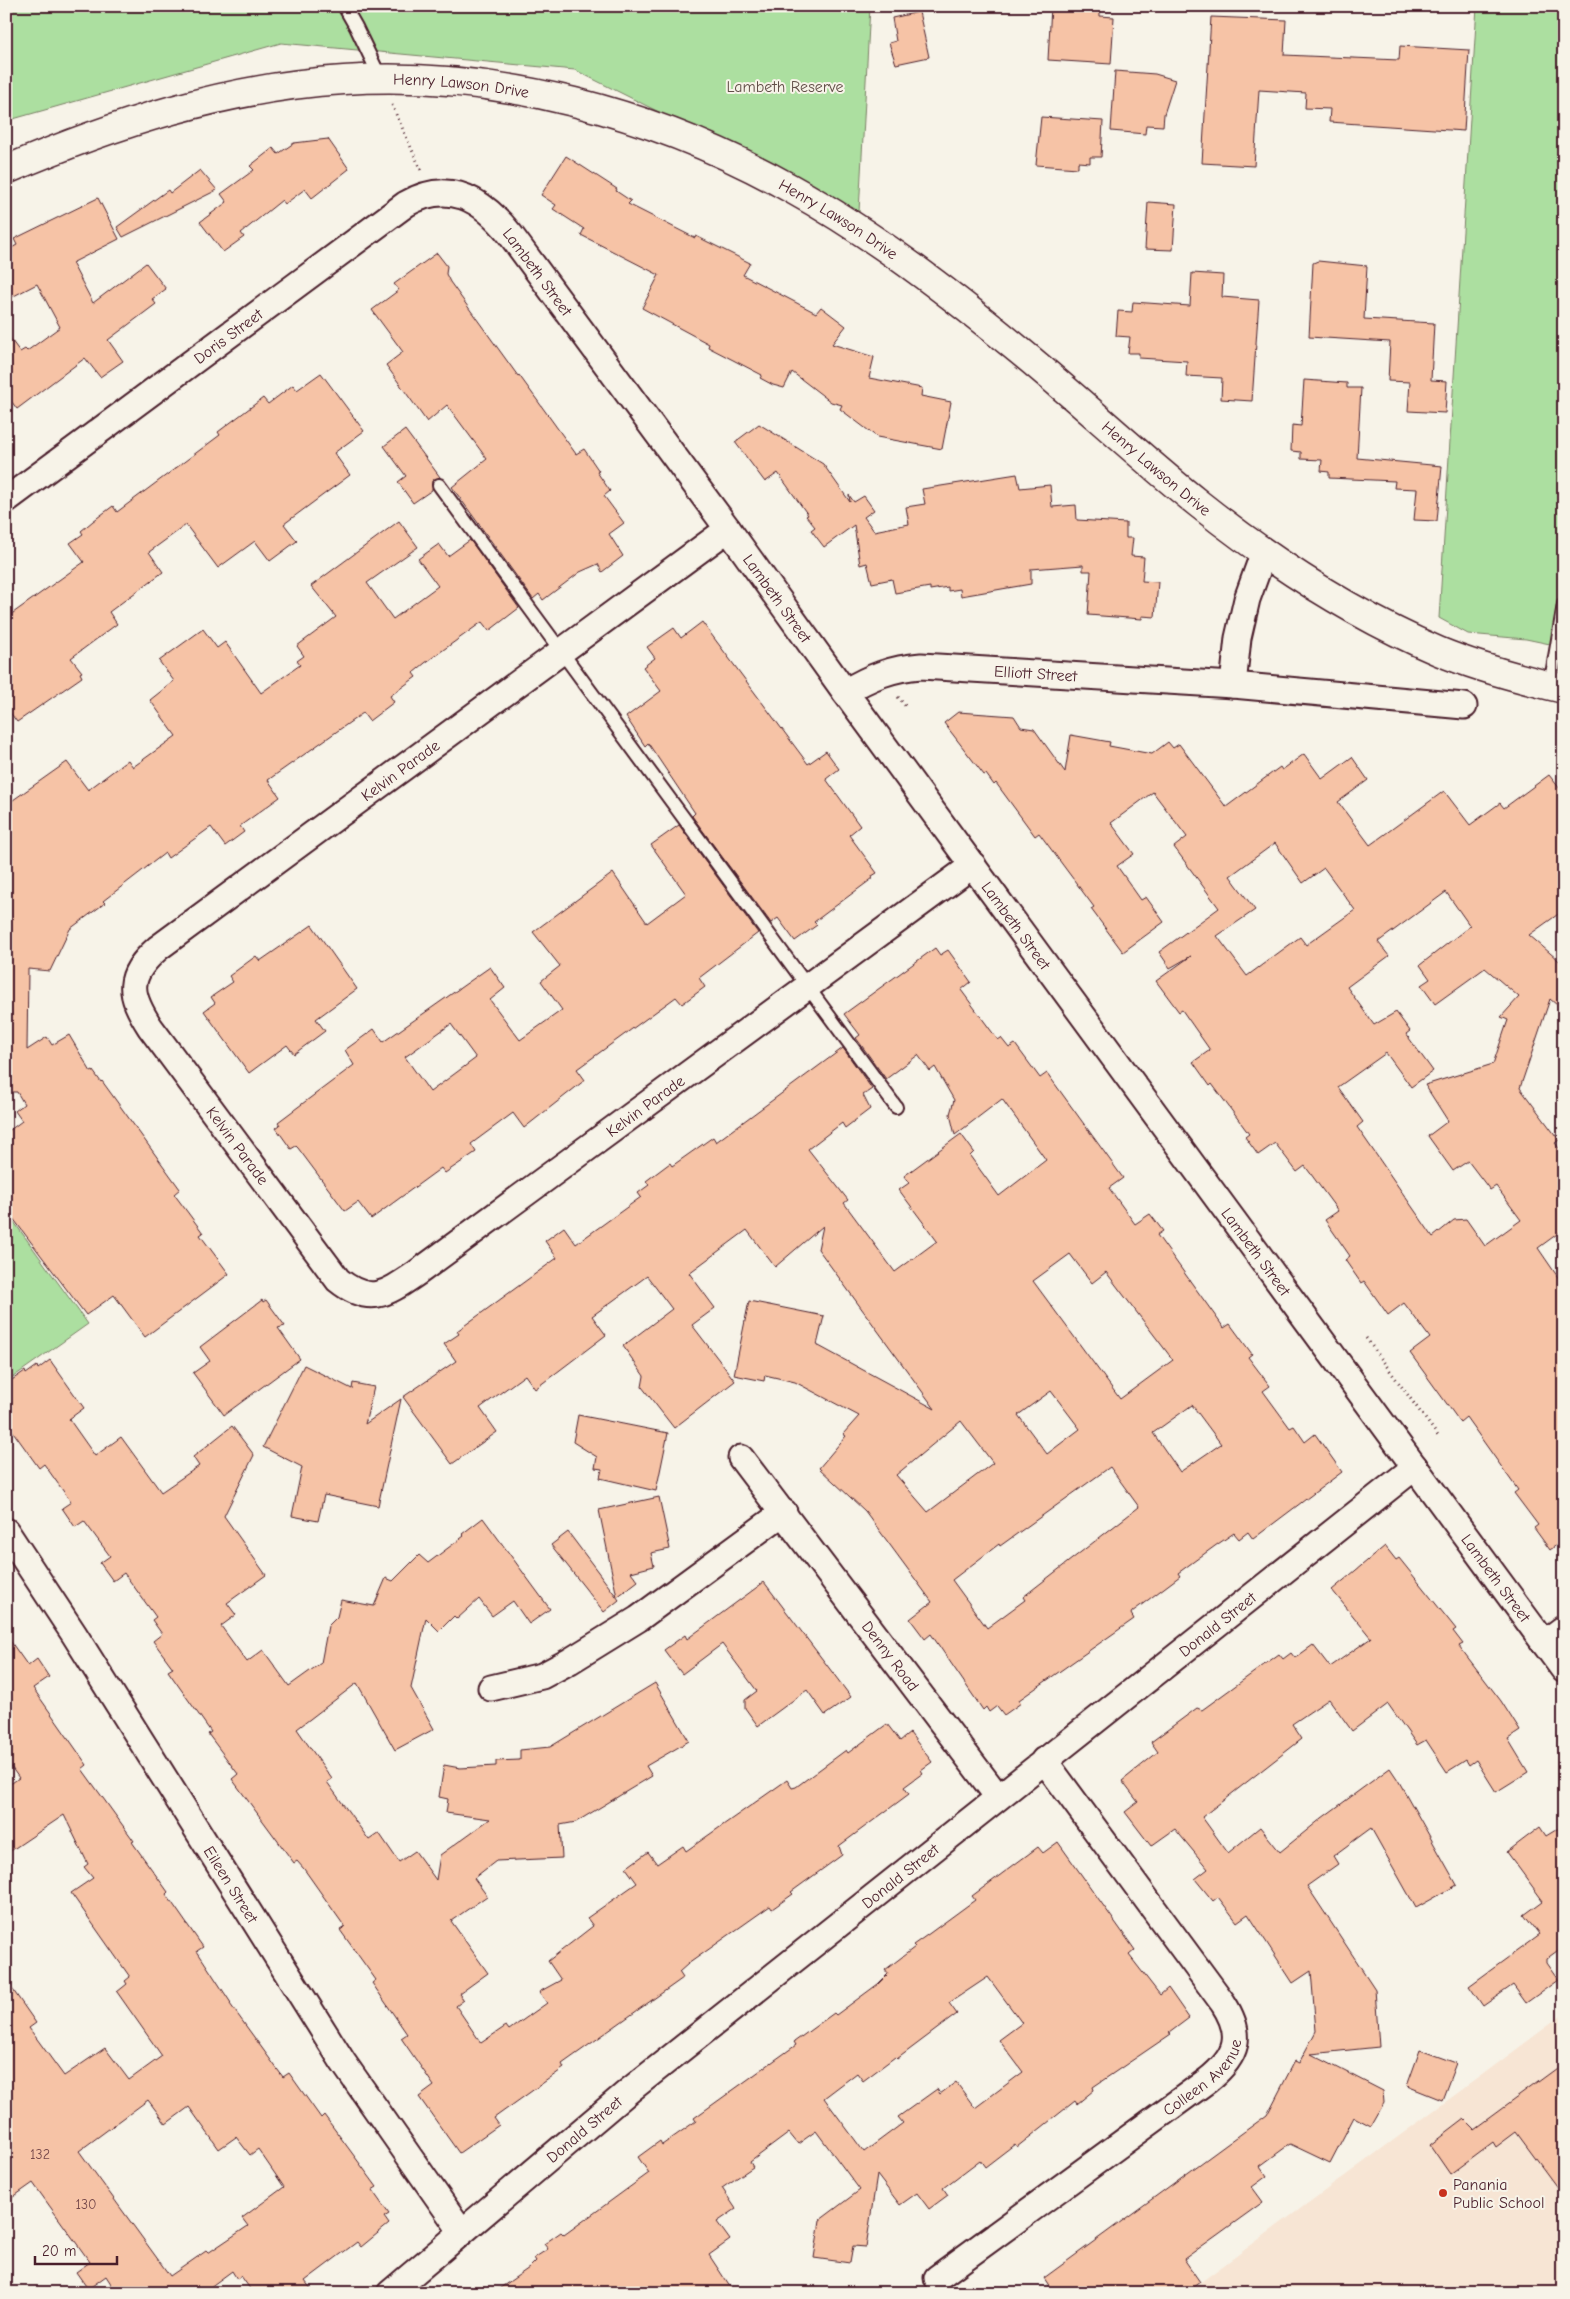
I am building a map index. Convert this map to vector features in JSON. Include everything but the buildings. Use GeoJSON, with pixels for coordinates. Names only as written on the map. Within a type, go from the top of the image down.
{"type":"FeatureCollection","features":[{"type":"Feature","properties":{"kind":"main road","name":"Henry Lawson Drive"},"geometry":{"type":"LineString","coordinates":[[6,170],[104,132],[193,105],[269,89],[344,80],[381,79],[485,85],[566,100],[650,125],[715,152],[786,186],[846,221],[936,284],[1056,381],[1168,479],[1264,552],[1357,610],[1437,650],[1490,670],[1557,688]]}},
{"type":"Feature","properties":{"kind":"street","name":"Doris Street"},"geometry":{"type":"LineString","coordinates":[[6,500],[406,204],[419,197],[431,194],[446,192],[458,195]]}},
{"type":"Feature","properties":{"kind":"street","name":"Lambeth Street"},"geometry":{"type":"LineString","coordinates":[[458,195],[486,208],[510,234],[1564,1670]]}},
{"type":"Feature","properties":{"kind":"street","name":"Kelvin Parade"},"geometry":{"type":"LineString","coordinates":[[728,529],[158,948],[141,963],[134,978],[134,996],[150,1027],[326,1265],[351,1291],[366,1296],[381,1294],[417,1273],[973,865]]}},
{"type":"Feature","properties":{"kind":"street"},"geometry":{"type":"LineString","coordinates":[[1233,685],[1238,638],[1247,599],[1264,552]]}},
{"type":"Feature","properties":{"kind":"street","name":"Elliott Street"},"geometry":{"type":"LineString","coordinates":[[845,692],[882,673],[901,667],[921,666],[1233,685],[1464,706]]}},
{"type":"Feature","properties":{"kind":"street","name":"Denny Road"},"geometry":{"type":"LineString","coordinates":[[742,1458],[998,1797]]}},
{"type":"Feature","properties":{"kind":"street","name":"Donald Street"},"geometry":{"type":"LineString","coordinates":[[390,2293],[630,2090],[1415,1467]]}},
{"type":"Feature","properties":{"kind":"street"},"geometry":{"type":"LineString","coordinates":[[491,1688],[542,1676],[570,1661],[638,1619],[784,1512]]}},
{"type":"Feature","properties":{"kind":"street","name":"Eileen Street"},"geometry":{"type":"LineString","coordinates":[[6,1531],[74,1634],[343,2062],[462,2232]]}},
{"type":"Feature","properties":{"kind":"street"},"geometry":{"type":"LineString","coordinates":[[1544,1642],[1564,1628]]}},
{"type":"Feature","properties":{"kind":"street","name":"Colleen Avenue"},"geometry":{"type":"LineString","coordinates":[[937,2278],[1208,2080],[1222,2069],[1231,2058],[1235,2044],[1236,2031],[1232,2017],[1044,1760]]}},
{"type":"Feature","properties":{"kind":"lane"},"geometry":{"type":"LineString","coordinates":[[344,6],[381,79]]}},
{"type":"Feature","properties":{"kind":"lane"},"geometry":{"type":"LineString","coordinates":[[439,485],[896,1107]]}},
{"type":"Feature","properties":{"kind":"lane"},"geometry":{"type":"LineString","coordinates":[[1557,688],[1564,604]]}},
{"type":"Feature","properties":{"kind":"path"},"geometry":{"type":"LineString","coordinates":[[381,79],[431,194]]}},
{"type":"Feature","properties":{"kind":"path"},"geometry":{"type":"LineString","coordinates":[[1366,1338],[1438,1436]]}},
{"type":"Feature","properties":{"kind":"shaded area","name":"Panania Public School"},"geometry":{"type":"Polygon","coordinates":[[[1564,2014],[1564,2293],[1186,2293],[1459,2092],[1564,2014]]]}},
{"type":"Feature","properties":{"kind":"green space","name":"Lambeth Reserve"},"geometry":{"type":"Polygon","coordinates":[[[6,6],[870,6],[859,212],[575,70],[281,43],[6,121],[6,6]]]}},
{"type":"Feature","properties":{"kind":"green space"},"geometry":{"type":"Polygon","coordinates":[[[1477,6],[1564,6],[1564,647],[1526,639],[1468,634],[1439,618],[1477,6]]]}},
{"type":"Feature","properties":{"kind":"green space"},"geometry":{"type":"Polygon","coordinates":[[[6,1211],[88,1324],[6,1382],[6,1211]]]}},
{"type":"Feature","properties":{"kind":"place","name":"Panania Public School"},"geometry":{"type":"Point","coordinates":[1443,2193]}}]}
